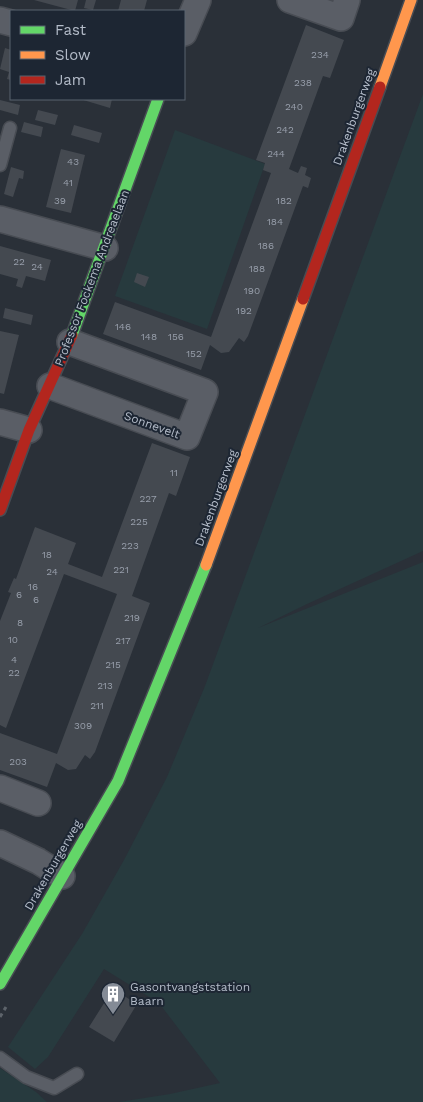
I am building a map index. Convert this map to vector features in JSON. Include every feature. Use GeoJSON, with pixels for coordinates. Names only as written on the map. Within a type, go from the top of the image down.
{"type":"FeatureCollection","features":[{"type":"Feature","properties":{"kind":"main road","name":"Drakenburgerweg"},"geometry":{"type":"LineString","coordinates":[[0,984],[118,781],[197,591],[411,0]]}},
{"type":"Feature","properties":{"kind":"main road","name":"Professor Fockema Andreaelaan"},"geometry":{"type":"LineString","coordinates":[[0,510],[29,430],[70,342],[158,100]]}},
{"type":"Feature","properties":{"kind":"street"},"geometry":{"type":"LineString","coordinates":[[185,31],[198,0]]}},
{"type":"Feature","properties":{"kind":"street"},"geometry":{"type":"LineString","coordinates":[[290,0],[341,18],[347,0]]}},
{"type":"Feature","properties":{"kind":"street"},"geometry":{"type":"LineString","coordinates":[[0,219],[104,248]]}},
{"type":"Feature","properties":{"kind":"street","name":"Sonnevelt"},"geometry":{"type":"LineString","coordinates":[[50,386],[187,438],[205,392],[70,342]]}},
{"type":"Feature","properties":{"kind":"street"},"geometry":{"type":"LineString","coordinates":[[0,422],[29,430]]}},
{"type":"Feature","properties":{"kind":"street"},"geometry":{"type":"LineString","coordinates":[[0,788],[38,803]]}},
{"type":"Feature","properties":{"kind":"street"},"geometry":{"type":"LineString","coordinates":[[0,843],[38,861],[62,876]]}},
{"type":"Feature","properties":{"kind":"lane"},"geometry":{"type":"LineString","coordinates":[[0,165],[10,128]]}},
{"type":"Feature","properties":{"kind":"lane"},"geometry":{"type":"LineString","coordinates":[[0,1058],[26,1077],[54,1088],[77,1074]]}},
{"type":"Feature","properties":{"kind":"green space"},"geometry":{"type":"Polygon","coordinates":[[[423,94],[423,551],[258,628],[423,562],[423,1102],[119,1102],[170,1094],[220,1083],[159,1003],[104,969],[48,1057],[35,1069],[8,1047],[82,934],[124,860],[167,777],[205,686],[423,94]]]}},
{"type":"Feature","properties":{"kind":"green space"},"geometry":{"type":"Polygon","coordinates":[[[175,130],[265,164],[207,329],[115,296],[175,130]]]}},
{"type":"Feature","properties":{"kind":"green space"},"geometry":{"type":"Polygon","coordinates":[[[0,1068],[36,1092],[47,1102],[0,1102],[0,1068]]]}},
{"type":"Feature","properties":{"kind":"building"},"geometry":{"type":"Polygon","coordinates":[[[34,0],[78,0],[75,10],[34,0]]]}},
{"type":"Feature","properties":{"kind":"building"},"geometry":{"type":"Polygon","coordinates":[[[86,0],[96,0],[93,10],[84,8],[86,0]]]}},
{"type":"Feature","properties":{"kind":"building"},"geometry":{"type":"Polygon","coordinates":[[[121,0],[147,0],[144,10],[118,10],[121,0]]]}},
{"type":"Feature","properties":{"kind":"building"},"geometry":{"type":"Polygon","coordinates":[[[306,25],[344,40],[330,78],[323,76],[289,169],[298,173],[301,166],[307,168],[305,175],[311,178],[308,188],[303,186],[248,336],[244,342],[239,338],[229,352],[221,353],[210,345],[201,370],[103,334],[115,302],[211,337],[271,173],[263,170],[265,163],[256,160],[306,25]]]}},
{"type":"Feature","properties":{"kind":"building"},"geometry":{"type":"Polygon","coordinates":[[[5,48],[10,50],[10,80],[7,79],[9,72],[0,69],[5,48]]]}},
{"type":"Feature","properties":{"kind":"building"},"geometry":{"type":"Polygon","coordinates":[[[0,100],[20,105],[18,115],[0,110],[0,100]]]}},
{"type":"Feature","properties":{"kind":"building"},"geometry":{"type":"Polygon","coordinates":[[[83,100],[112,100],[110,108],[83,100]]]}},
{"type":"Feature","properties":{"kind":"building"},"geometry":{"type":"Polygon","coordinates":[[[38,110],[58,115],[55,125],[35,120],[38,110]]]}},
{"type":"Feature","properties":{"kind":"building"},"geometry":{"type":"Polygon","coordinates":[[[24,122],[43,127],[41,137],[21,132],[24,122]]]}},
{"type":"Feature","properties":{"kind":"building"},"geometry":{"type":"Polygon","coordinates":[[[74,125],[102,133],[99,143],[71,135],[74,125]]]}},
{"type":"Feature","properties":{"kind":"building"},"geometry":{"type":"Polygon","coordinates":[[[61,149],[85,155],[71,213],[46,207],[61,149]]]}},
{"type":"Feature","properties":{"kind":"building"},"geometry":{"type":"Polygon","coordinates":[[[11,167],[24,171],[23,179],[19,178],[13,197],[4,194],[11,167]]]}},
{"type":"Feature","properties":{"kind":"building"},"geometry":{"type":"Polygon","coordinates":[[[0,246],[51,260],[45,281],[26,276],[22,288],[16,286],[18,279],[0,274],[0,246]]]}},
{"type":"Feature","properties":{"kind":"building"},"geometry":{"type":"Polygon","coordinates":[[[137,273],[149,277],[145,287],[134,282],[137,273]]]}},
{"type":"Feature","properties":{"kind":"building"},"geometry":{"type":"Polygon","coordinates":[[[5,308],[33,315],[31,325],[3,318],[5,308]]]}},
{"type":"Feature","properties":{"kind":"building"},"geometry":{"type":"Polygon","coordinates":[[[0,331],[19,335],[4,394],[0,393],[0,331]]]}},
{"type":"Feature","properties":{"kind":"building"},"geometry":{"type":"Polygon","coordinates":[[[152,443],[190,457],[176,496],[169,493],[132,596],[150,603],[95,752],[90,759],[85,755],[76,769],[68,770],[56,763],[47,787],[0,770],[0,733],[57,754],[117,594],[64,574],[6,728],[0,725],[0,621],[11,593],[8,592],[14,578],[16,579],[35,527],[76,543],[68,564],[102,577],[152,443]]]}},
{"type":"Feature","properties":{"kind":"building","name":"Gasontvangststation Baarn"},"geometry":{"type":"Polygon","coordinates":[[[113,989],[137,1004],[114,1042],[89,1027],[113,989]]]}},
{"type":"Feature","properties":{"kind":"traffic: fast"},"geometry":{"type":"LineString","coordinates":[[72,335],[158,100]]}},
{"type":"Feature","properties":{"kind":"traffic: fast"},"geometry":{"type":"LineString","coordinates":[[0,984],[118,781],[206,565]]}},
{"type":"Feature","properties":{"kind":"traffic: slow"},"geometry":{"type":"LineString","coordinates":[[380,87],[411,0]]}},
{"type":"Feature","properties":{"kind":"traffic: slow"},"geometry":{"type":"LineString","coordinates":[[206,565],[303,299]]}},
{"type":"Feature","properties":{"kind":"traffic: jam"},"geometry":{"type":"LineString","coordinates":[[303,299],[380,87]]}},
{"type":"Feature","properties":{"kind":"traffic: jam"},"geometry":{"type":"LineString","coordinates":[[0,510],[29,430],[72,335]]}},
{"type":"Feature","properties":{"kind":"place","name":"Gasontvangststation Baarn"},"geometry":{"type":"Point","coordinates":[113,1015]}}]}
